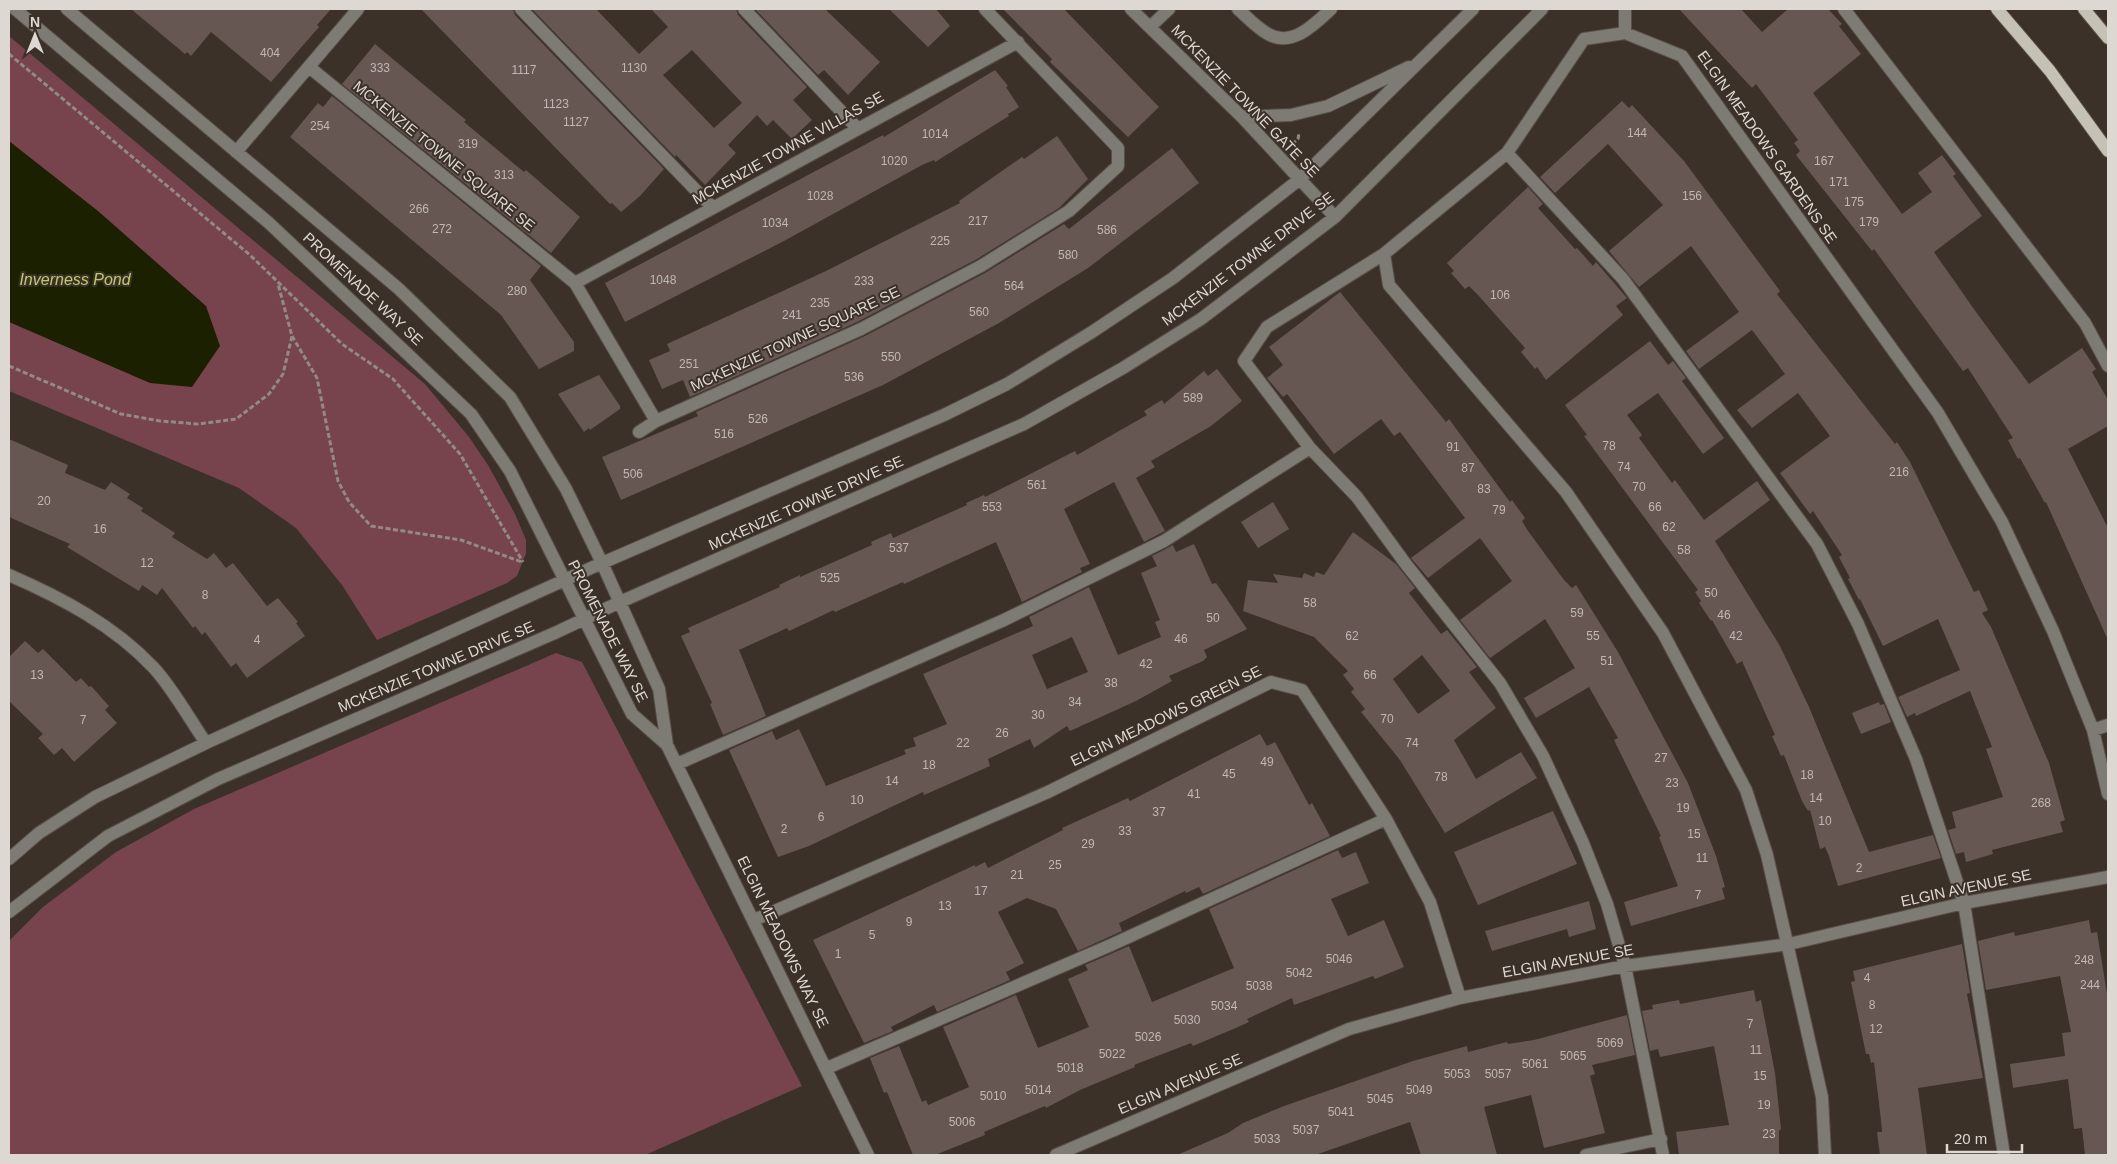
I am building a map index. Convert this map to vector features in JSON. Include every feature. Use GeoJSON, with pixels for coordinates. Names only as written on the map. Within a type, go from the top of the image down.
{"type":"FeatureCollection","features":[{"type":"Feature","properties":{"kind":"main road"},"geometry":{"type":"LineString","coordinates":[[1997,9],[2050,71],[2108,151]]}},
{"type":"Feature","properties":{"kind":"main road"},"geometry":{"type":"LineString","coordinates":[[2084,9],[2108,38]]}},
{"type":"Feature","properties":{"kind":"street","name":"PROMENADE WAY SE"},"geometry":{"type":"LineString","coordinates":[[15,9],[270,223],[471,414],[510,471],[632,714],[667,745]]}},
{"type":"Feature","properties":{"kind":"street","name":"PROMENADE WAY SE"},"geometry":{"type":"LineString","coordinates":[[67,9],[399,289],[510,397],[566,489],[620,602],[659,689],[667,745]]}},
{"type":"Feature","properties":{"kind":"street"},"geometry":{"type":"LineString","coordinates":[[236,152],[358,9]]}},
{"type":"Feature","properties":{"kind":"street"},"geometry":{"type":"LineString","coordinates":[[521,9],[713,208]]}},
{"type":"Feature","properties":{"kind":"street"},"geometry":{"type":"LineString","coordinates":[[744,9],[858,129]]}},
{"type":"Feature","properties":{"kind":"street","name":"MCKENZIE TOWNE SQUARE SE"},"geometry":{"type":"LineString","coordinates":[[639,432],[656,421],[861,329],[981,266],[1070,211],[1118,166],[1118,148],[985,9]]}},
{"type":"Feature","properties":{"kind":"street","name":"MCKENZIE TOWNE GATE SE"},"geometry":{"type":"LineString","coordinates":[[1131,9],[1242,117],[1335,217]]}},
{"type":"Feature","properties":{"kind":"street"},"geometry":{"type":"LineString","coordinates":[[1150,27],[1169,9]]}},
{"type":"Feature","properties":{"kind":"street"},"geometry":{"type":"LineString","coordinates":[[1238,9],[1268,35],[1294,37],[1310,29],[1331,9]]}},
{"type":"Feature","properties":{"kind":"street","name":"MCKENZIE TOWNE DRIVE SE"},"geometry":{"type":"LineString","coordinates":[[9,858],[39,833],[95,797],[206,743],[602,563],[944,415],[1007,384],[1092,332],[1173,278],[1300,179],[1473,9]]}},
{"type":"Feature","properties":{"kind":"street","name":"MCKENZIE TOWNE DRIVE SE"},"geometry":{"type":"LineString","coordinates":[[9,912],[108,836],[218,779],[584,620],[620,602],[1024,424],[1123,368],[1201,318],[1335,217],[1542,9]]}},
{"type":"Feature","properties":{"kind":"street"},"geometry":{"type":"LineString","coordinates":[[1625,9],[1625,33],[1584,39],[1507,152],[1384,254],[1267,327],[1244,361],[1310,448],[1357,497],[1504,692],[1543,756],[1583,843],[1607,904],[1625,966],[1663,1155]]}},
{"type":"Feature","properties":{"kind":"street"},"geometry":{"type":"LineString","coordinates":[[1844,9],[2085,323],[2108,366]]}},
{"type":"Feature","properties":{"kind":"street","name":"ELGIN MEADOWS GARDENS SE"},"geometry":{"type":"LineString","coordinates":[[1625,33],[1682,56],[1938,413],[2002,522],[2053,630],[2093,730],[2108,794]]}},
{"type":"Feature","properties":{"kind":"street","name":"MCKENZIE TOWNE VILLAS SE"},"geometry":{"type":"LineString","coordinates":[[574,284],[1018,42]]}},
{"type":"Feature","properties":{"kind":"street"},"geometry":{"type":"LineString","coordinates":[[1242,117],[1291,115],[1328,106],[1418,63]]}},
{"type":"Feature","properties":{"kind":"street","name":"MCKENZIE TOWNE SQUARE SE"},"geometry":{"type":"LineString","coordinates":[[309,67],[574,284],[656,421]]}},
{"type":"Feature","properties":{"kind":"street"},"geometry":{"type":"LineString","coordinates":[[1507,152],[1623,279],[1817,544],[1858,624],[1916,758],[1964,903],[2004,1155]]}},
{"type":"Feature","properties":{"kind":"street"},"geometry":{"type":"LineString","coordinates":[[1384,254],[1389,285],[1566,492],[1662,633],[1746,790],[1767,855],[1789,944],[1822,1097],[1825,1155]]}},
{"type":"Feature","properties":{"kind":"street"},"geometry":{"type":"LineString","coordinates":[[677,764],[1004,620],[1164,541],[1310,448]]}},
{"type":"Feature","properties":{"kind":"street"},"geometry":{"type":"LineString","coordinates":[[9,576],[41,590],[102,623],[154,668],[206,743]]}},
{"type":"Feature","properties":{"kind":"street","name":"ELGIN MEADOWS GREEN SE"},"geometry":{"type":"LineString","coordinates":[[754,920],[1048,792],[1272,682],[1302,690],[1386,819],[1430,902],[1460,998]]}},
{"type":"Feature","properties":{"kind":"street"},"geometry":{"type":"LineString","coordinates":[[2093,730],[2108,725]]}},
{"type":"Feature","properties":{"kind":"street","name":"ELGIN MEADOWS WAY SE"},"geometry":{"type":"LineString","coordinates":[[667,745],[868,1155]]}},
{"type":"Feature","properties":{"kind":"street"},"geometry":{"type":"LineString","coordinates":[[827,1068],[1111,945],[1386,819]]}},
{"type":"Feature","properties":{"kind":"street","name":"ELGIN AVENUE SE"},"geometry":{"type":"LineString","coordinates":[[1056,1155],[1349,1029],[1460,998],[1625,966],[1789,944],[1964,903],[2108,877]]}},
{"type":"Feature","properties":{"kind":"street"},"geometry":{"type":"LineString","coordinates":[[1586,1155],[1661,1138]]}},
{"type":"Feature","properties":{"kind":"path"},"geometry":{"type":"LineString","coordinates":[[9,54],[250,255],[342,344],[393,379],[460,454],[523,562],[461,540],[371,526],[349,502],[338,481],[317,378],[292,336],[277,283]]}},
{"type":"Feature","properties":{"kind":"path"},"geometry":{"type":"LineString","coordinates":[[1290,146],[1298,139],[1299,133]]}},
{"type":"Feature","properties":{"kind":"path"},"geometry":{"type":"LineString","coordinates":[[9,366],[121,414],[160,421],[198,424],[236,419],[269,394],[283,374],[292,336]]}},
{"type":"Feature","properties":{"kind":"shaded area"},"geometry":{"type":"Polygon","coordinates":[[[9,36],[425,384],[469,437],[488,465],[515,514],[526,540],[526,553],[517,576],[507,583],[377,640],[342,585],[296,528],[239,488],[9,391],[9,36]]]}},
{"type":"Feature","properties":{"kind":"shaded area"},"geometry":{"type":"Polygon","coordinates":[[[556,653],[582,662],[802,1086],[645,1155],[9,1155],[9,941],[43,907],[116,852],[194,809],[556,653]]]}},
{"type":"Feature","properties":{"kind":"water","name":"Inverness Pond"},"geometry":{"type":"Polygon","coordinates":[[[9,141],[98,211],[206,306],[220,346],[192,387],[150,383],[9,322],[9,141]]]}},
{"type":"Feature","properties":{"kind":"building"},"geometry":{"type":"Polygon","coordinates":[[[131,9],[331,9],[317,25],[319,27],[271,82],[211,32],[191,56],[187,52],[185,54],[131,9]]]}},
{"type":"Feature","properties":{"kind":"building"},"geometry":{"type":"Polygon","coordinates":[[[421,9],[513,9],[515,15],[664,169],[640,196],[621,212],[612,203],[610,204],[421,9]]]}},
{"type":"Feature","properties":{"kind":"building"},"geometry":{"type":"Polygon","coordinates":[[[532,9],[596,9],[639,54],[668,27],[651,9],[736,9],[738,15],[807,87],[793,100],[812,120],[792,139],[773,120],[767,126],[757,115],[728,145],[736,153],[705,185],[676,155],[675,157],[532,9]],[[692,50],[663,75],[714,128],[742,103],[692,50]]]}},
{"type":"Feature","properties":{"kind":"building"},"geometry":{"type":"Polygon","coordinates":[[[755,9],[825,9],[880,62],[848,95],[824,70],[818,75],[755,9]]]}},
{"type":"Feature","properties":{"kind":"building"},"geometry":{"type":"Polygon","coordinates":[[[889,9],[936,9],[950,26],[928,47],[889,9]]]}},
{"type":"Feature","properties":{"kind":"building"},"geometry":{"type":"Polygon","coordinates":[[[1003,9],[1064,9],[1159,107],[1128,137],[1050,62],[1052,59],[1003,9]]]}},
{"type":"Feature","properties":{"kind":"building"},"geometry":{"type":"Polygon","coordinates":[[[1679,9],[1741,9],[1762,32],[1788,9],[1828,9],[1842,24],[1839,26],[1861,54],[1813,93],[1902,214],[1932,192],[1918,173],[1942,155],[1956,174],[1953,176],[1982,216],[1934,252],[2029,384],[2082,348],[2096,369],[2092,372],[2108,400],[2108,426],[2068,449],[2108,528],[2108,640],[2046,502],[2008,440],[2013,438],[1968,368],[1963,371],[1874,249],[1872,251],[1796,155],[1800,151],[1794,143],[1798,140],[1756,84],[1752,88],[1679,9]]]}},
{"type":"Feature","properties":{"kind":"building"},"geometry":{"type":"Polygon","coordinates":[[[375,44],[466,120],[464,122],[524,172],[526,170],[580,217],[551,253],[342,84],[375,44]]]}},
{"type":"Feature","properties":{"kind":"building"},"geometry":{"type":"Polygon","coordinates":[[[995,70],[1008,86],[1006,87],[1019,107],[1008,114],[1009,116],[935,162],[934,160],[922,165],[784,241],[625,322],[605,283],[883,135],[884,137],[995,70]]]}},
{"type":"Feature","properties":{"kind":"building"},"geometry":{"type":"Polygon","coordinates":[[[332,96],[541,266],[530,280],[574,342],[574,351],[539,369],[501,315],[290,137],[318,103],[323,107],[332,96]]]}},
{"type":"Feature","properties":{"kind":"building"},"geometry":{"type":"Polygon","coordinates":[[[1622,101],[1629,108],[1632,105],[1684,161],[1780,291],[1777,294],[1895,444],[1897,442],[1910,462],[1974,592],[1979,590],[1988,610],[1982,613],[1991,627],[2049,763],[2065,820],[2060,822],[2063,832],[1992,850],[1993,854],[1966,862],[1964,852],[1956,854],[1948,830],[1956,828],[1952,812],[2003,797],[1986,749],[1992,747],[1970,691],[1916,716],[1915,713],[1907,717],[1898,697],[1960,670],[1938,619],[1883,646],[1848,579],[1850,578],[1839,557],[1842,555],[1813,511],[1810,514],[1780,473],[1830,436],[1798,393],[1752,428],[1737,410],[1785,374],[1752,330],[1699,369],[1686,351],[1739,312],[1691,246],[1639,287],[1609,251],[1663,205],[1608,144],[1555,193],[1540,177],[1622,101]]]}},
{"type":"Feature","properties":{"kind":"building"},"geometry":{"type":"Polygon","coordinates":[[[1057,136],[1088,179],[1059,208],[977,259],[857,322],[690,397],[683,380],[662,389],[649,360],[670,351],[667,344],[826,271],[960,203],[959,201],[1022,157],[1024,159],[1057,136]]]}},
{"type":"Feature","properties":{"kind":"building"},"geometry":{"type":"Polygon","coordinates":[[[1172,148],[1199,183],[1088,268],[999,323],[883,385],[621,500],[602,457],[698,416],[696,412],[865,336],[985,273],[1064,224],[1069,229],[1172,148]]]}},
{"type":"Feature","properties":{"kind":"building"},"geometry":{"type":"Polygon","coordinates":[[[1528,187],[1543,204],[1538,208],[1593,266],[1596,262],[1627,298],[1616,306],[1623,315],[1546,380],[1537,367],[1535,369],[1521,352],[1525,348],[1469,286],[1465,289],[1451,273],[1454,271],[1447,263],[1528,187]]]}},
{"type":"Feature","properties":{"kind":"building"},"geometry":{"type":"Polygon","coordinates":[[[1340,292],[1446,422],[1449,419],[1510,502],[1512,500],[1525,518],[1522,521],[1528,531],[1564,580],[1572,588],[1576,585],[1583,596],[1618,652],[1688,783],[1716,856],[1725,887],[1722,888],[1725,899],[1631,926],[1624,902],[1678,886],[1659,837],[1661,836],[1614,740],[1618,738],[1589,687],[1536,718],[1524,698],[1575,668],[1545,619],[1490,658],[1460,620],[1512,581],[1480,538],[1428,578],[1411,558],[1465,518],[1400,432],[1394,436],[1381,419],[1334,454],[1287,394],[1283,397],[1267,378],[1283,365],[1269,347],[1340,292]]]}},
{"type":"Feature","properties":{"kind":"building"},"geometry":{"type":"Polygon","coordinates":[[[1650,341],[1668,365],[1673,361],[1686,378],[1682,381],[1724,438],[1703,454],[1658,393],[1627,415],[1642,435],[1639,438],[1672,483],[1675,480],[1704,520],[1757,481],[1770,500],[1715,541],[1780,646],[1809,707],[1869,852],[1933,835],[1941,858],[1838,886],[1825,847],[1820,849],[1810,810],[1808,811],[1802,801],[1784,755],[1781,756],[1772,736],[1775,735],[1742,661],[1737,664],[1712,620],[1699,603],[1701,601],[1695,592],[1698,590],[1584,436],[1587,435],[1565,405],[1650,341]]]}},
{"type":"Feature","properties":{"kind":"building"},"geometry":{"type":"Polygon","coordinates":[[[1217,369],[1242,401],[1211,426],[1151,461],[1155,467],[1136,478],[1165,531],[1144,542],[1114,482],[1064,509],[1090,564],[1080,568],[1082,572],[1022,602],[996,542],[904,584],[903,582],[835,612],[834,610],[789,631],[787,628],[739,650],[766,716],[723,735],[710,704],[712,703],[681,636],[690,632],[688,628],[780,587],[779,585],[800,575],[800,577],[872,545],[871,542],[891,533],[893,538],[967,505],[966,503],[984,495],[985,497],[1075,451],[1077,455],[1147,415],[1144,411],[1162,400],[1164,404],[1204,371],[1208,376],[1217,369]]]}},
{"type":"Feature","properties":{"kind":"building"},"geometry":{"type":"Polygon","coordinates":[[[599,375],[620,406],[620,409],[590,430],[589,428],[584,432],[558,394],[599,375]]]}},
{"type":"Feature","properties":{"kind":"building"},"geometry":{"type":"Polygon","coordinates":[[[9,439],[68,465],[65,473],[105,490],[111,482],[130,494],[127,498],[143,508],[141,511],[175,533],[172,537],[207,559],[214,553],[226,568],[233,563],[267,606],[278,598],[298,622],[296,623],[305,636],[247,678],[236,663],[231,667],[205,632],[202,635],[195,626],[193,628],[162,588],[157,595],[142,585],[139,591],[67,547],[70,544],[9,517],[9,439]]]}},
{"type":"Feature","properties":{"kind":"building"},"geometry":{"type":"Polygon","coordinates":[[[1273,502],[1289,529],[1258,548],[1241,522],[1273,502]]]}},
{"type":"Feature","properties":{"kind":"building"},"geometry":{"type":"Polygon","coordinates":[[[1353,532],[1396,564],[1415,588],[1409,593],[1441,634],[1447,630],[1477,667],[1469,672],[1496,708],[1454,740],[1476,779],[1521,752],[1537,778],[1445,833],[1400,760],[1361,712],[1365,709],[1351,692],[1354,689],[1343,675],[1348,671],[1314,637],[1243,611],[1248,580],[1278,583],[1273,574],[1302,578],[1304,573],[1314,577],[1316,572],[1324,575],[1353,532]],[[1422,655],[1393,679],[1418,714],[1450,691],[1422,655]]]}},
{"type":"Feature","properties":{"kind":"building"},"geometry":{"type":"Polygon","coordinates":[[[1194,544],[1212,584],[1216,583],[1247,629],[1204,650],[1207,657],[1203,661],[1169,676],[1172,681],[1136,701],[1070,731],[1067,726],[1034,748],[1030,739],[988,759],[990,766],[924,795],[923,792],[809,846],[778,857],[729,750],[772,731],[776,740],[799,729],[826,786],[906,754],[904,750],[916,746],[913,738],[947,724],[923,674],[1033,626],[1029,617],[1089,587],[1118,655],[1161,637],[1155,622],[1160,620],[1141,573],[1157,566],[1152,556],[1173,545],[1176,552],[1194,544]],[[1072,637],[1032,655],[1047,689],[1088,672],[1072,637]]]}},
{"type":"Feature","properties":{"kind":"building"},"geometry":{"type":"Polygon","coordinates":[[[25,641],[38,653],[43,649],[76,682],[81,678],[89,687],[91,686],[109,706],[105,710],[117,723],[74,762],[62,748],[54,755],[38,738],[43,734],[9,701],[9,657],[25,641]]]}},
{"type":"Feature","properties":{"kind":"building"},"geometry":{"type":"Polygon","coordinates":[[[1879,702],[1880,705],[1884,704],[1891,722],[1861,734],[1852,713],[1879,702]]]}},
{"type":"Feature","properties":{"kind":"building"},"geometry":{"type":"Polygon","coordinates":[[[1260,734],[1267,746],[1275,742],[1309,805],[1312,803],[1330,836],[1203,894],[1199,887],[1186,893],[1185,891],[1119,923],[1122,931],[1078,951],[1056,909],[1027,898],[998,912],[1024,963],[1006,972],[1010,980],[937,1012],[934,1005],[891,1027],[893,1031],[864,1043],[813,940],[975,865],[975,867],[985,862],[988,868],[1063,830],[1062,828],[1128,798],[1130,801],[1260,734]]]}},
{"type":"Feature","properties":{"kind":"building"},"geometry":{"type":"Polygon","coordinates":[[[1553,811],[1577,864],[1478,905],[1454,852],[1553,811]]]}},
{"type":"Feature","properties":{"kind":"building"},"geometry":{"type":"Polygon","coordinates":[[[1338,850],[1342,858],[1356,852],[1369,883],[1331,899],[1348,936],[1384,920],[1404,967],[1375,979],[1373,976],[1294,1005],[1292,998],[1247,1019],[1249,1022],[1238,1027],[1193,1046],[1191,1043],[1134,1065],[1135,1067],[1080,1090],[1046,1108],[1045,1106],[984,1132],[985,1135],[935,1155],[913,1155],[887,1092],[884,1093],[870,1058],[899,1046],[922,1102],[926,1100],[928,1105],[969,1087],[943,1027],[1016,995],[1038,1048],[1089,1027],[1068,979],[1088,970],[1085,965],[1129,946],[1152,1002],[1234,968],[1209,909],[1338,850]]]}},
{"type":"Feature","properties":{"kind":"building"},"geometry":{"type":"Polygon","coordinates":[[[1589,901],[1596,929],[1569,937],[1567,929],[1492,951],[1485,931],[1589,901]]]}},
{"type":"Feature","properties":{"kind":"building"},"geometry":{"type":"Polygon","coordinates":[[[2089,920],[2091,933],[2097,932],[2108,1000],[2108,1155],[2085,1155],[2082,1128],[2074,1129],[2068,1079],[2013,1088],[2010,1064],[2065,1056],[2062,1033],[2071,1032],[2060,976],[1986,990],[1978,941],[2014,932],[2015,936],[2089,920]]]}},
{"type":"Feature","properties":{"kind":"building"},"geometry":{"type":"Polygon","coordinates":[[[1962,944],[1970,993],[1967,994],[1983,1078],[1918,1088],[1927,1155],[1880,1155],[1877,1132],[1882,1132],[1874,1062],[1871,1063],[1869,1054],[1866,1054],[1851,982],[1855,981],[1853,971],[1962,944]]]}},
{"type":"Feature","properties":{"kind":"building"},"geometry":{"type":"Polygon","coordinates":[[[1754,990],[1756,1002],[1761,1000],[1775,1073],[1781,1129],[1779,1131],[1779,1155],[1679,1155],[1676,1132],[1729,1125],[1714,1046],[1660,1057],[1658,1049],[1650,1051],[1642,1011],[1653,1009],[1652,1005],[1679,1000],[1680,1004],[1754,990]]]}},
{"type":"Feature","properties":{"kind":"building"},"geometry":{"type":"Polygon","coordinates":[[[1627,1015],[1635,1055],[1592,1065],[1595,1074],[1590,1076],[1605,1133],[1544,1148],[1531,1095],[1484,1107],[1497,1155],[1421,1155],[1410,1122],[1315,1155],[1177,1155],[1228,1133],[1243,1123],[1284,1106],[1413,1061],[1467,1046],[1468,1052],[1507,1042],[1508,1044],[1534,1040],[1627,1015]]]}}]}
